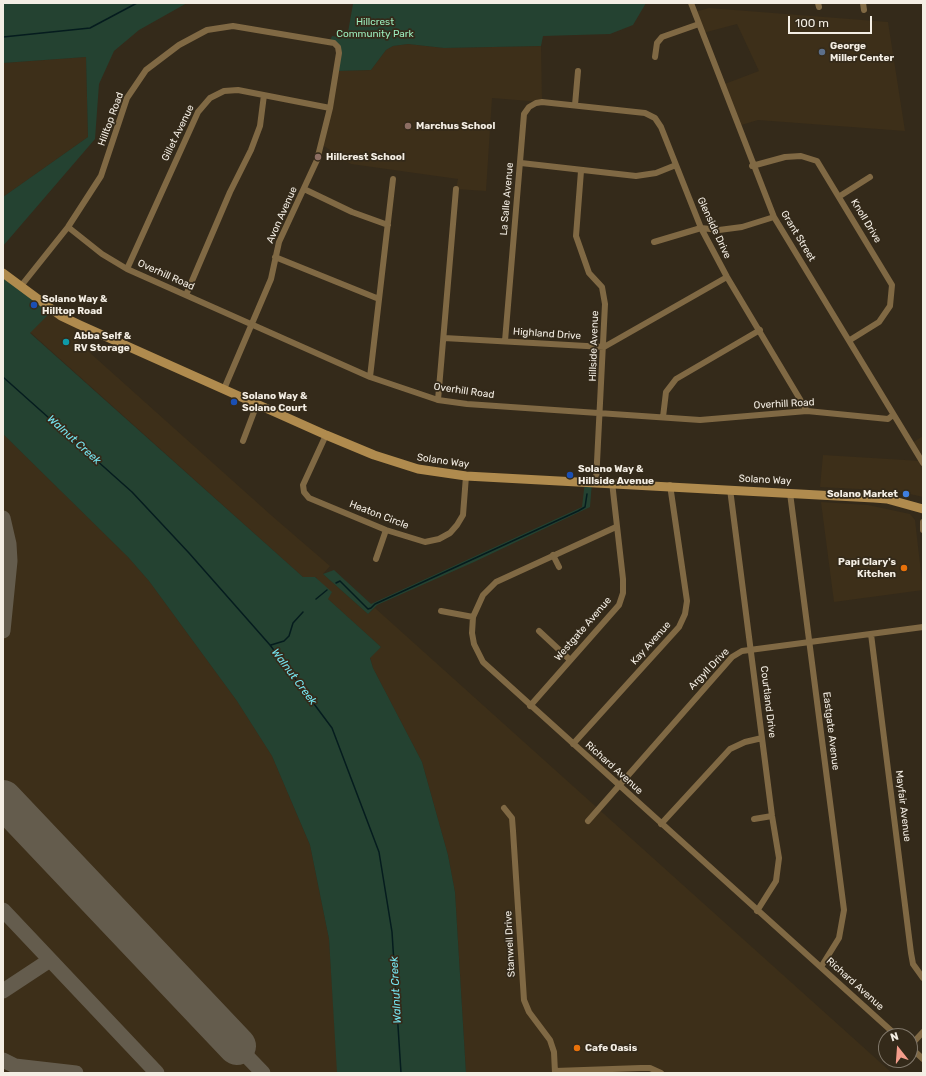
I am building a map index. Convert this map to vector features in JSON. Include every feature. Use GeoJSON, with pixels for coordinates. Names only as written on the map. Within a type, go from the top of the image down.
{"type":"FeatureCollection","features":[{"type":"Feature","properties":{"kind":"street","name":"Grant Street"},"geometry":{"type":"LineString","coordinates":[[691,3],[752,166],[774,217],[850,340],[893,415],[923,463]]}},
{"type":"Feature","properties":{"kind":"street"},"geometry":{"type":"LineString","coordinates":[[863,3],[864,10]]}},
{"type":"Feature","properties":{"kind":"street"},"geometry":{"type":"LineString","coordinates":[[655,57],[657,43],[662,37],[699,24]]}},
{"type":"Feature","properties":{"kind":"street","name":"Hilltop Road"},"geometry":{"type":"LineString","coordinates":[[22,286],[68,227],[101,176],[127,98],[146,70],[179,44],[207,30],[233,26],[330,41],[336,45]]}},
{"type":"Feature","properties":{"kind":"street","name":"Avon Avenue"},"geometry":{"type":"LineString","coordinates":[[224,389],[271,279],[279,242],[317,160],[330,108],[339,53],[336,45]]}},
{"type":"Feature","properties":{"kind":"street"},"geometry":{"type":"LineString","coordinates":[[575,105],[578,72]]}},
{"type":"Feature","properties":{"kind":"street","name":"Gillet Avenue"},"geometry":{"type":"LineString","coordinates":[[127,269],[198,112],[210,98],[224,91],[238,90],[330,108]]}},
{"type":"Feature","properties":{"kind":"street"},"geometry":{"type":"LineString","coordinates":[[186,295],[230,192],[251,150],[260,126],[264,95]]}},
{"type":"Feature","properties":{"kind":"street","name":"La Salle Avenue"},"geometry":{"type":"LineString","coordinates":[[505,341],[524,114],[529,107],[536,103],[542,102],[575,105]]}},
{"type":"Feature","properties":{"kind":"street","name":"Glenside Drive"},"geometry":{"type":"LineString","coordinates":[[575,105],[645,113],[655,118],[661,127],[701,228],[727,277],[807,411]]}},
{"type":"Feature","properties":{"kind":"street","name":"Knoll Drive"},"geometry":{"type":"LineString","coordinates":[[752,166],[785,157],[801,156],[817,161],[840,196],[892,285],[890,306],[879,322],[850,340]]}},
{"type":"Feature","properties":{"kind":"street"},"geometry":{"type":"LineString","coordinates":[[520,163],[636,176],[656,173],[676,165]]}},
{"type":"Feature","properties":{"kind":"street","name":"Hillside Avenue"},"geometry":{"type":"LineString","coordinates":[[581,171],[576,236],[589,274],[602,287],[605,304],[596,482]]}},
{"type":"Feature","properties":{"kind":"street"},"geometry":{"type":"LineString","coordinates":[[840,196],[870,177]]}},
{"type":"Feature","properties":{"kind":"street"},"geometry":{"type":"LineString","coordinates":[[370,377],[393,179]]}},
{"type":"Feature","properties":{"kind":"street"},"geometry":{"type":"LineString","coordinates":[[438,400],[456,188]]}},
{"type":"Feature","properties":{"kind":"street"},"geometry":{"type":"LineString","coordinates":[[304,190],[352,212],[388,225]]}},
{"type":"Feature","properties":{"kind":"street"},"geometry":{"type":"LineString","coordinates":[[654,242],[701,228],[719,230],[742,227],[774,217]]}},
{"type":"Feature","properties":{"kind":"street","name":"Overhill Road"},"geometry":{"type":"LineString","coordinates":[[68,227],[102,254],[127,269],[370,377],[438,400],[467,404],[700,420],[807,411],[888,419],[893,415]]}},
{"type":"Feature","properties":{"kind":"street"},"geometry":{"type":"LineString","coordinates":[[275,257],[380,299]]}},
{"type":"Feature","properties":{"kind":"street","name":"Solano Way"},"geometry":{"type":"LineString","coordinates":[[3,273],[61,316],[326,435],[374,455],[418,470],[466,476],[612,482],[887,499],[923,509]]}},
{"type":"Feature","properties":{"kind":"street"},"geometry":{"type":"LineString","coordinates":[[604,347],[727,277]]}},
{"type":"Feature","properties":{"kind":"street"},"geometry":{"type":"LineString","coordinates":[[663,417],[666,392],[676,379],[760,330]]}},
{"type":"Feature","properties":{"kind":"street","name":"Highland Drive"},"geometry":{"type":"LineString","coordinates":[[444,338],[604,347]]}},
{"type":"Feature","properties":{"kind":"street"},"geometry":{"type":"LineString","coordinates":[[243,441],[257,404]]}},
{"type":"Feature","properties":{"kind":"street","name":"Heaton Circle"},"geometry":{"type":"LineString","coordinates":[[326,435],[303,485],[304,492],[309,498],[386,530],[425,542],[439,539],[450,533],[463,515],[466,476]]}},
{"type":"Feature","properties":{"kind":"street","name":"Westgate Avenue"},"geometry":{"type":"LineString","coordinates":[[530,706],[569,659],[619,605],[623,593],[623,579],[612,482]]}},
{"type":"Feature","properties":{"kind":"street","name":"Kay Avenue"},"geometry":{"type":"LineString","coordinates":[[573,744],[679,627],[685,614],[687,601],[670,486]]}},
{"type":"Feature","properties":{"kind":"street","name":"Courtland Drive"},"geometry":{"type":"LineString","coordinates":[[730,489],[772,816],[779,858],[776,881],[757,911]]}},
{"type":"Feature","properties":{"kind":"street","name":"Eastgate Avenue"},"geometry":{"type":"LineString","coordinates":[[790,493],[844,910],[839,938],[821,967]]}},
{"type":"Feature","properties":{"kind":"street"},"geometry":{"type":"LineString","coordinates":[[923,522],[923,530]]}},
{"type":"Feature","properties":{"kind":"street","name":"Richard Avenue"},"geometry":{"type":"LineString","coordinates":[[616,526],[496,582],[483,595],[473,617],[472,633],[474,644],[483,662],[888,1028]]}},
{"type":"Feature","properties":{"kind":"street"},"geometry":{"type":"LineString","coordinates":[[376,559],[386,530]]}},
{"type":"Feature","properties":{"kind":"street"},"geometry":{"type":"LineString","coordinates":[[553,555],[559,567]]}},
{"type":"Feature","properties":{"kind":"street"},"geometry":{"type":"LineString","coordinates":[[441,611],[473,617]]}},
{"type":"Feature","properties":{"kind":"street","name":"Argyll Drive"},"geometry":{"type":"LineString","coordinates":[[588,821],[618,785],[732,657],[742,650],[923,627]]}},
{"type":"Feature","properties":{"kind":"street"},"geometry":{"type":"LineString","coordinates":[[539,631],[569,659]]}},
{"type":"Feature","properties":{"kind":"street","name":"Mayfair Avenue"},"geometry":{"type":"LineString","coordinates":[[871,634],[911,953],[913,964],[923,978]]}},
{"type":"Feature","properties":{"kind":"street"},"geometry":{"type":"LineString","coordinates":[[661,824],[730,749],[745,742],[762,738]]}},
{"type":"Feature","properties":{"kind":"street","name":"Stanwell Drive"},"geometry":{"type":"LineString","coordinates":[[504,808],[512,818],[524,1000],[530,1012],[550,1040],[554,1052],[555,1072]]}},
{"type":"Feature","properties":{"kind":"street"},"geometry":{"type":"LineString","coordinates":[[754,819],[772,816]]}},
{"type":"Feature","properties":{"kind":"street"},"geometry":{"type":"LineString","coordinates":[[555,1072],[650,1068],[661,1073]]}},
{"type":"Feature","properties":{"kind":"shaded area","name":"George Miller Center"},"geometry":{"type":"Polygon","coordinates":[[[709,8],[888,22],[905,131],[758,120],[738,126],[722,85],[759,71],[737,24],[703,33],[695,12],[709,8]]]}},
{"type":"Feature","properties":{"kind":"shaded area","name":"Marchus School"},"geometry":{"type":"Polygon","coordinates":[[[408,44],[444,48],[541,46],[542,102],[492,98],[486,191],[456,189],[458,179],[351,164],[321,144],[336,71],[371,70],[386,50],[393,46],[408,44]]]}},
{"type":"Feature","properties":{"kind":"shaded area"},"geometry":{"type":"Polygon","coordinates":[[[86,57],[88,137],[3,197],[3,63],[86,57]]]}},
{"type":"Feature","properties":{"kind":"shaded area"},"geometry":{"type":"Polygon","coordinates":[[[53,310],[80,325],[74,335],[79,343],[330,566],[323,574],[368,614],[375,608],[878,1060],[878,1068],[886,1068],[892,1073],[466,1073],[455,892],[448,855],[422,762],[373,668],[370,657],[381,647],[328,599],[316,577],[303,577],[30,332],[53,310]]]}},
{"type":"Feature","properties":{"kind":"shaded area"},"geometry":{"type":"Polygon","coordinates":[[[3,434],[128,557],[149,581],[237,701],[272,756],[310,845],[329,939],[338,1073],[3,1073],[3,434]]]}},
{"type":"Feature","properties":{"kind":"shaded area"},"geometry":{"type":"Polygon","coordinates":[[[923,436],[923,497],[897,491],[820,487],[823,455],[921,461],[912,443],[923,436]]]}},
{"type":"Feature","properties":{"kind":"shaded area"},"geometry":{"type":"Polygon","coordinates":[[[821,502],[868,505],[910,514],[915,520],[923,590],[834,602],[821,502]]]}},
{"type":"Feature","properties":{"kind":"green space"},"geometry":{"type":"Polygon","coordinates":[[[3,3],[187,3],[139,30],[114,51],[99,84],[95,139],[3,246],[3,197],[88,137],[86,57],[3,63],[3,3]]]}},
{"type":"Feature","properties":{"kind":"green space","name":"Hillcrest Community Park"},"geometry":{"type":"Polygon","coordinates":[[[341,3],[646,3],[633,25],[610,34],[543,36],[541,46],[444,48],[408,44],[393,46],[386,50],[371,70],[336,71],[339,53],[330,41],[332,36],[347,38],[353,4],[341,3]]]}},
{"type":"Feature","properties":{"kind":"green space"},"geometry":{"type":"Polygon","coordinates":[[[3,273],[53,310],[30,333],[303,577],[315,577],[332,592],[328,599],[381,647],[370,658],[373,668],[422,762],[448,855],[455,892],[466,1073],[337,1073],[329,939],[310,845],[272,756],[237,701],[149,581],[128,557],[3,434],[3,273]]]}},
{"type":"Feature","properties":{"kind":"green space"},"geometry":{"type":"Polygon","coordinates":[[[585,481],[592,482],[590,507],[474,562],[377,605],[368,614],[323,574],[334,570],[371,604],[582,507],[585,481]]]}},
{"type":"Feature","properties":{"kind":"waterway"},"geometry":{"type":"LineString","coordinates":[[3,37],[90,28],[137,3]]}},
{"type":"Feature","properties":{"kind":"waterway","name":"Walnut Creek"},"geometry":{"type":"LineString","coordinates":[[3,377],[132,492],[189,553],[270,645],[332,728],[379,852],[392,932],[401,1073]]}},
{"type":"Feature","properties":{"kind":"waterway"},"geometry":{"type":"LineString","coordinates":[[336,583],[340,581],[368,609],[371,608],[375,604],[578,511],[585,507],[587,494]]}},
{"type":"Feature","properties":{"kind":"waterway"},"geometry":{"type":"LineString","coordinates":[[316,599],[327,590]]}},
{"type":"Feature","properties":{"kind":"waterway"},"geometry":{"type":"LineString","coordinates":[[271,645],[284,641],[289,636],[293,623],[303,612]]}},
{"type":"Feature","properties":{"kind":"taxiway"},"geometry":{"type":"LineString","coordinates":[[3,518],[9,544],[10,561],[3,631]]}},
{"type":"Feature","properties":{"kind":"taxiway"},"geometry":{"type":"LineString","coordinates":[[3,910],[157,1073]]}},
{"type":"Feature","properties":{"kind":"taxiway"},"geometry":{"type":"LineString","coordinates":[[3,991],[50,960]]}},
{"type":"Feature","properties":{"kind":"taxiway"},"geometry":{"type":"LineString","coordinates":[[237,1046],[263,1073]]}},
{"type":"Feature","properties":{"kind":"taxiway"},"geometry":{"type":"LineString","coordinates":[[3,1060],[15,1066],[76,1073]]}},
{"type":"Feature","properties":{"kind":"runway"},"geometry":{"type":"LineString","coordinates":[[3,799],[237,1046]]}},
{"type":"Feature","properties":{"kind":"place","name":"George Miller Center"},"geometry":{"type":"Point","coordinates":[822,52]}},
{"type":"Feature","properties":{"kind":"place","name":"Marchus School"},"geometry":{"type":"Point","coordinates":[408,126]}},
{"type":"Feature","properties":{"kind":"place","name":"Hillcrest School"},"geometry":{"type":"Point","coordinates":[318,157]}},
{"type":"Feature","properties":{"kind":"place","name":"Solano Way & Hilltop Road"},"geometry":{"type":"Point","coordinates":[34,305]}},
{"type":"Feature","properties":{"kind":"place","name":"Abba Self & RV Storage"},"geometry":{"type":"Point","coordinates":[66,342]}},
{"type":"Feature","properties":{"kind":"place","name":"Solano Way & Solano Court"},"geometry":{"type":"Point","coordinates":[234,402]}},
{"type":"Feature","properties":{"kind":"place","name":"Solano Way & Hillside Avenue"},"geometry":{"type":"Point","coordinates":[570,475]}},
{"type":"Feature","properties":{"kind":"place","name":"Solano Market"},"geometry":{"type":"Point","coordinates":[906,494]}},
{"type":"Feature","properties":{"kind":"place","name":"Papi Clary's Kitchen"},"geometry":{"type":"Point","coordinates":[904,568]}},
{"type":"Feature","properties":{"kind":"place","name":"Cafe Oasis"},"geometry":{"type":"Point","coordinates":[577,1048]}}]}
